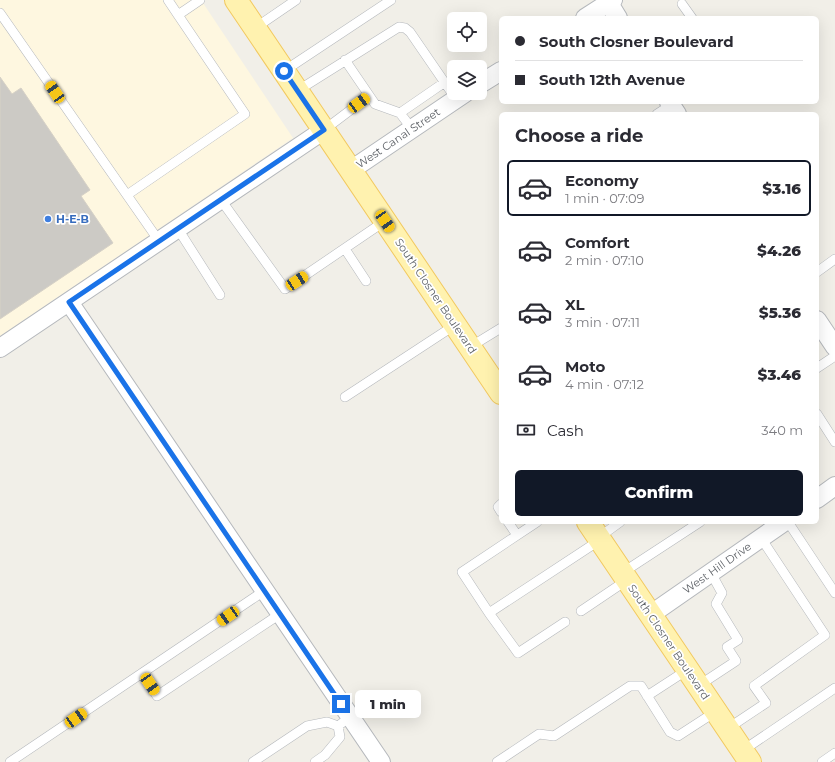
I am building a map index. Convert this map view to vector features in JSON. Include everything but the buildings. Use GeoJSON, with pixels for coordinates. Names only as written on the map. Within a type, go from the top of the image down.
{"type":"FeatureCollection","features":[{"type":"Feature","properties":{"kind":"main road","name":"South Closner Boulevard"},"geometry":{"type":"LineString","coordinates":[[242,2],[255,28],[499,390]]}},
{"type":"Feature","properties":{"kind":"main road","name":"South Closner Boulevard"},"geometry":{"type":"LineString","coordinates":[[595,533],[746,756]]}},
{"type":"Feature","properties":{"kind":"street"},"geometry":{"type":"LineString","coordinates":[[588,16],[610,1],[617,16]]}},
{"type":"Feature","properties":{"kind":"street"},"geometry":{"type":"LineString","coordinates":[[487,80],[499,72]]}},
{"type":"Feature","properties":{"kind":"street","name":"West Canal Street"},"geometry":{"type":"LineString","coordinates":[[351,170],[455,100]]}},
{"type":"Feature","properties":{"kind":"street"},"geometry":{"type":"LineString","coordinates":[[0,348],[324,130]]}},
{"type":"Feature","properties":{"kind":"street"},"geometry":{"type":"LineString","coordinates":[[69,302],[280,614],[344,721],[381,762]]}},
{"type":"Feature","properties":{"kind":"street"},"geometry":{"type":"LineString","coordinates":[[819,323],[835,347]]}},
{"type":"Feature","properties":{"kind":"street"},"geometry":{"type":"LineString","coordinates":[[819,498],[835,486]]}},
{"type":"Feature","properties":{"kind":"street","name":"West Hill Drive"},"geometry":{"type":"LineString","coordinates":[[650,615],[781,524]]}},
{"type":"Feature","properties":{"kind":"lane"},"geometry":{"type":"LineString","coordinates":[[127,196],[245,114],[168,0]]}},
{"type":"Feature","properties":{"kind":"lane"},"geometry":{"type":"LineString","coordinates":[[178,15],[200,0]]}},
{"type":"Feature","properties":{"kind":"lane"},"geometry":{"type":"LineString","coordinates":[[255,28],[296,0]]}},
{"type":"Feature","properties":{"kind":"lane"},"geometry":{"type":"LineString","coordinates":[[284,71],[391,0]]}},
{"type":"Feature","properties":{"kind":"lane"},"geometry":{"type":"LineString","coordinates":[[682,4],[691,16]]}},
{"type":"Feature","properties":{"kind":"lane"},"geometry":{"type":"LineString","coordinates":[[0,13],[159,241]]}},
{"type":"Feature","properties":{"kind":"lane"},"geometry":{"type":"LineString","coordinates":[[297,91],[399,27],[405,28],[410,32],[445,82],[400,113]]}},
{"type":"Feature","properties":{"kind":"lane"},"geometry":{"type":"LineString","coordinates":[[345,60],[375,104],[400,113],[412,129]]}},
{"type":"Feature","properties":{"kind":"lane"},"geometry":{"type":"LineString","coordinates":[[324,130],[369,96]]}},
{"type":"Feature","properties":{"kind":"lane"},"geometry":{"type":"LineString","coordinates":[[221,200],[285,289],[385,221]]}},
{"type":"Feature","properties":{"kind":"lane"},"geometry":{"type":"LineString","coordinates":[[178,229],[220,295]]}},
{"type":"Feature","properties":{"kind":"lane"},"geometry":{"type":"LineString","coordinates":[[345,249],[366,281]]}},
{"type":"Feature","properties":{"kind":"lane"},"geometry":{"type":"LineString","coordinates":[[819,271],[835,259]]}},
{"type":"Feature","properties":{"kind":"lane"},"geometry":{"type":"LineString","coordinates":[[345,397],[455,325]]}},
{"type":"Feature","properties":{"kind":"lane"},"geometry":{"type":"LineString","coordinates":[[470,346],[499,329]]}},
{"type":"Feature","properties":{"kind":"lane"},"geometry":{"type":"LineString","coordinates":[[819,367],[835,356]]}},
{"type":"Feature","properties":{"kind":"lane"},"geometry":{"type":"LineString","coordinates":[[819,417],[835,442]]}},
{"type":"Feature","properties":{"kind":"lane"},"geometry":{"type":"LineString","coordinates":[[509,524],[517,536]]}},
{"type":"Feature","properties":{"kind":"lane"},"geometry":{"type":"LineString","coordinates":[[534,524],[462,572],[518,653],[565,622]]}},
{"type":"Feature","properties":{"kind":"lane"},"geometry":{"type":"LineString","coordinates":[[490,613],[595,533],[615,524]]}},
{"type":"Feature","properties":{"kind":"lane"},"geometry":{"type":"LineString","coordinates":[[581,611],[697,524]]}},
{"type":"Feature","properties":{"kind":"lane"},"geometry":{"type":"LineString","coordinates":[[789,524],[835,593]]}},
{"type":"Feature","properties":{"kind":"lane"},"geometry":{"type":"LineString","coordinates":[[497,762],[539,734],[554,736],[630,686],[641,686],[670,732],[678,736],[766,703],[754,686],[825,636],[761,538]]}},
{"type":"Feature","properties":{"kind":"lane"},"geometry":{"type":"LineString","coordinates":[[647,696],[736,661],[727,647],[738,640],[716,604],[722,593],[711,573]]}},
{"type":"Feature","properties":{"kind":"lane"},"geometry":{"type":"LineString","coordinates":[[10,762],[264,591]]}},
{"type":"Feature","properties":{"kind":"lane"},"geometry":{"type":"LineString","coordinates":[[142,673],[157,696],[280,614]]}},
{"type":"Feature","properties":{"kind":"lane"},"geometry":{"type":"LineString","coordinates":[[746,756],[835,688]]}},
{"type":"Feature","properties":{"kind":"lane"},"geometry":{"type":"LineString","coordinates":[[253,762],[307,726],[327,722],[344,721],[340,737],[325,755],[315,762]]}},
{"type":"Feature","properties":{"kind":"lane"},"geometry":{"type":"LineString","coordinates":[[824,762],[835,753]]}},
{"type":"Feature","properties":{"kind":"shaded area"},"geometry":{"type":"Polygon","coordinates":[[[0,0],[201,0],[293,138],[0,336],[0,0]]]}},
{"type":"Feature","properties":{"kind":"place","name":"H-E-B"},"geometry":{"type":"Point","coordinates":[48,219]}},
{"type":"Feature","properties":{"kind":"route"},"geometry":{"type":"LineString","coordinates":[[284,71],[324,130],[69,302],[341,704]]}}]}
